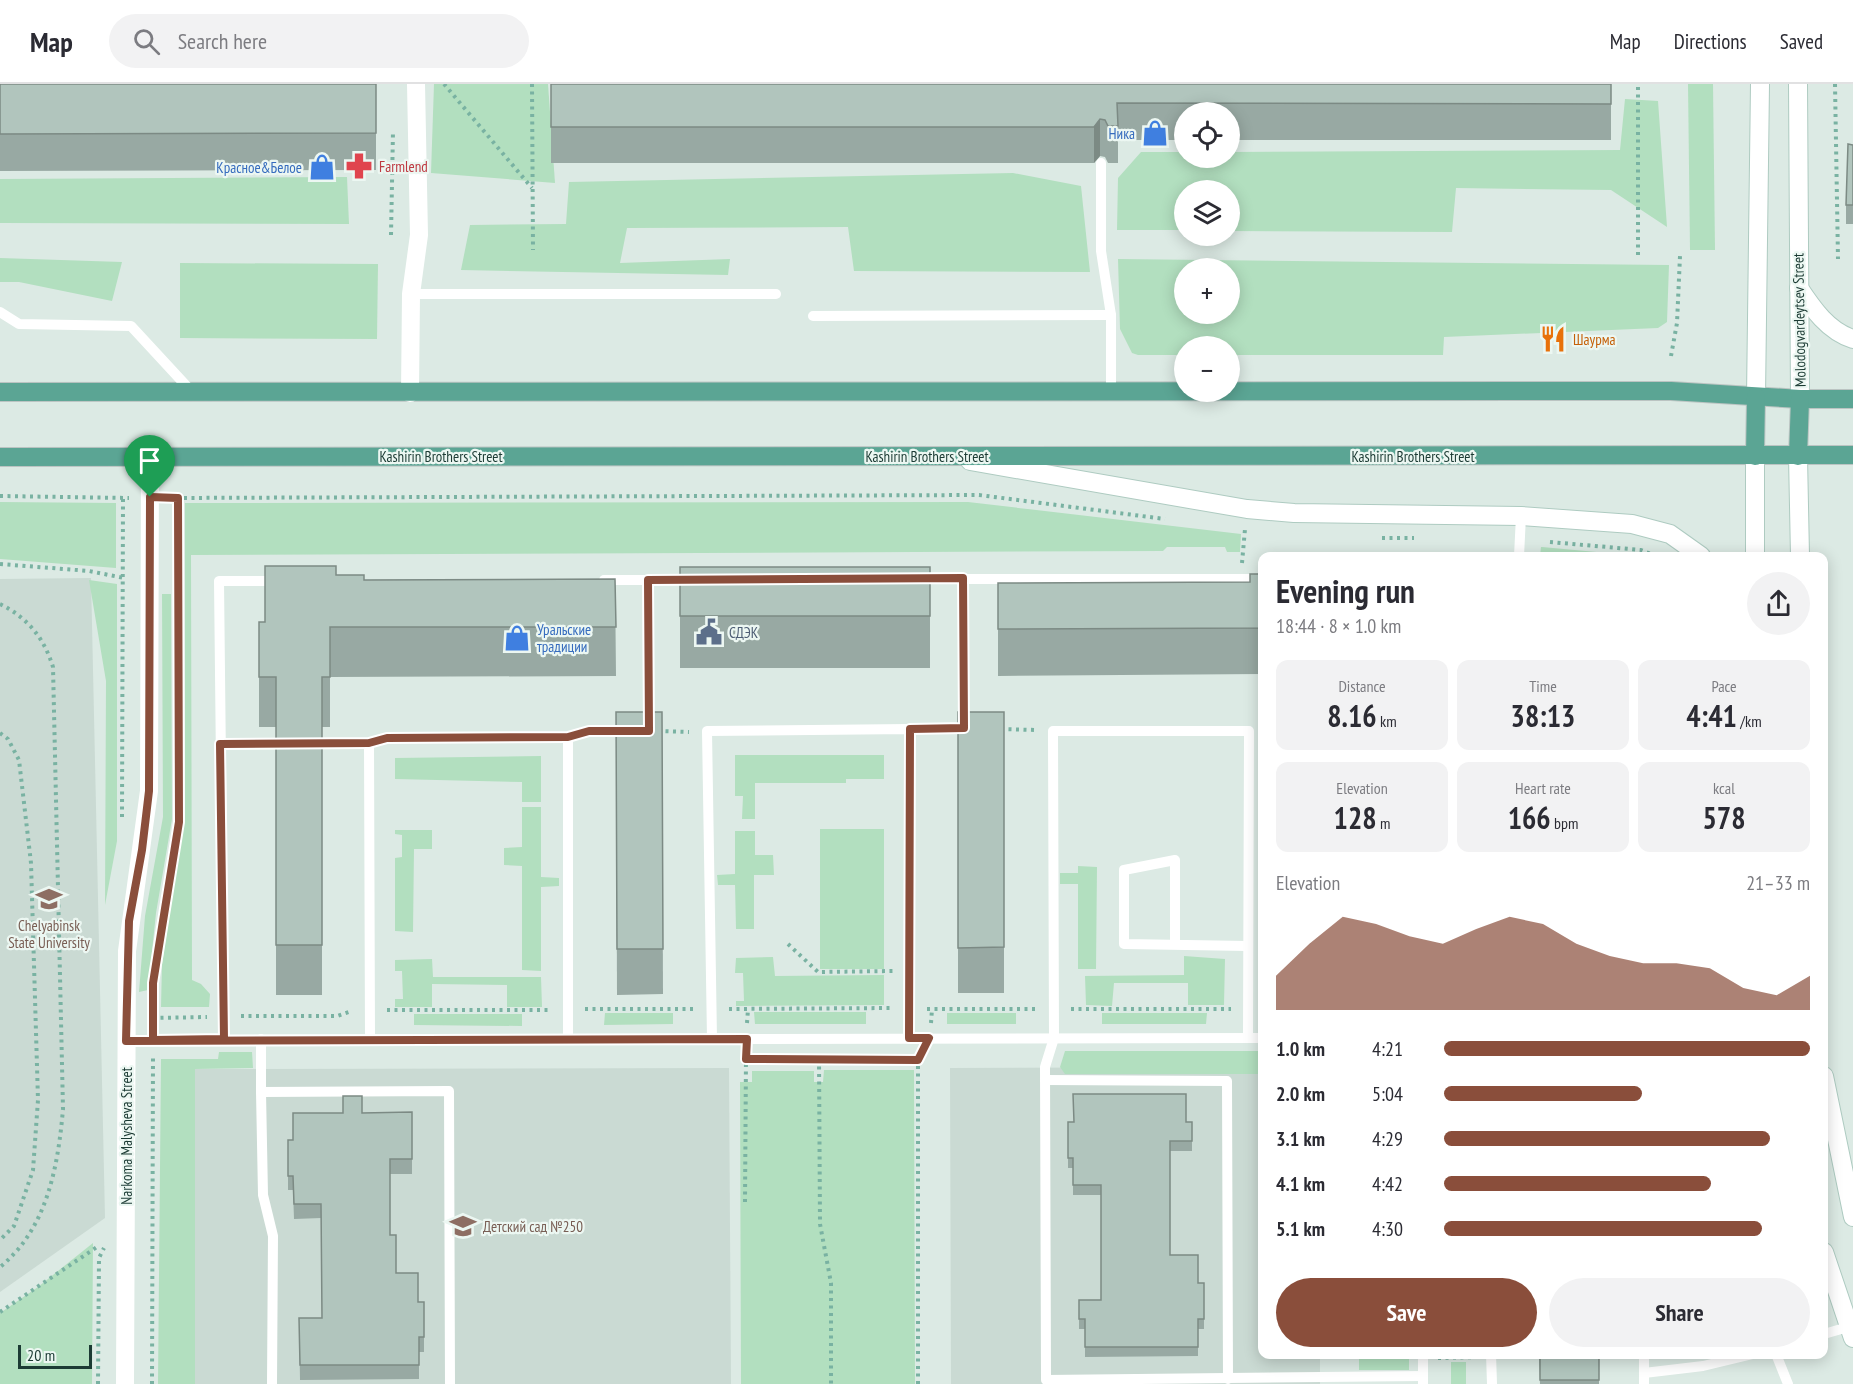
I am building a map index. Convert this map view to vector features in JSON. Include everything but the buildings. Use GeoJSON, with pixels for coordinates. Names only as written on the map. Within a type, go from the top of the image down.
{"type":"FeatureCollection","features":[{"type":"Feature","properties":{"kind":"main road"},"geometry":{"type":"LineString","coordinates":[[410,393],[411,294],[419,235],[416,84]]}},
{"type":"Feature","properties":{"kind":"main road"},"geometry":{"type":"LineString","coordinates":[[1755,552],[1760,84]]}},
{"type":"Feature","properties":{"kind":"main road","name":"Molodogvardeytsev Street"},"geometry":{"type":"LineString","coordinates":[[1798,84],[1800,552]]}},
{"type":"Feature","properties":{"kind":"main road"},"geometry":{"type":"LineString","coordinates":[[1799,288],[1814,310],[1833,329],[1853,339]]}},
{"type":"Feature","properties":{"kind":"main road"},"geometry":{"type":"LineString","coordinates":[[0,392],[1671,391],[1800,399],[1853,399]]}},
{"type":"Feature","properties":{"kind":"main road","name":"Kashirin Brothers Street"},"geometry":{"type":"LineString","coordinates":[[0,457],[1853,455]]}},
{"type":"Feature","properties":{"kind":"main road"},"geometry":{"type":"LineString","coordinates":[[942,456],[1247,509],[1294,513],[1521,516],[1611,522],[1652,528],[1670,534],[1695,552]]}},
{"type":"Feature","properties":{"kind":"main road","name":"Narkoma Malysheva Street"},"geometry":{"type":"LineString","coordinates":[[125,1384],[126,1041],[129,921],[142,850],[149,791],[150,457]]}},
{"type":"Feature","properties":{"kind":"main road"},"geometry":{"type":"LineString","coordinates":[[1828,1095],[1852,1210]]}},
{"type":"Feature","properties":{"kind":"main road"},"geometry":{"type":"LineString","coordinates":[[1828,1264],[1851,1333]]}},
{"type":"Feature","properties":{"kind":"lane"},"geometry":{"type":"LineString","coordinates":[[1101,164],[1101,251],[1111,315],[1111,392]]}},
{"type":"Feature","properties":{"kind":"lane"},"geometry":{"type":"LineString","coordinates":[[411,294],[776,294]]}},
{"type":"Feature","properties":{"kind":"lane"},"geometry":{"type":"LineString","coordinates":[[0,312],[19,324],[131,326],[193,393]]}},
{"type":"Feature","properties":{"kind":"lane"},"geometry":{"type":"LineString","coordinates":[[813,316],[1111,315]]}},
{"type":"Feature","properties":{"kind":"lane"},"geometry":{"type":"LineString","coordinates":[[1519,552],[1521,516]]}},
{"type":"Feature","properties":{"kind":"lane"},"geometry":{"type":"LineString","coordinates":[[904,579],[1258,579]]}},
{"type":"Feature","properties":{"kind":"lane"},"geometry":{"type":"LineString","coordinates":[[587,580],[706,580]]}},
{"type":"Feature","properties":{"kind":"lane"},"geometry":{"type":"LineString","coordinates":[[224,1039],[219,581],[290,581]]}},
{"type":"Feature","properties":{"kind":"lane"},"geometry":{"type":"LineString","coordinates":[[712,1039],[707,731],[910,729],[909,1038]]}},
{"type":"Feature","properties":{"kind":"lane"},"geometry":{"type":"LineString","coordinates":[[1248,1038],[1249,731],[1053,731],[1054,1038],[1045,1067],[1046,1380],[1423,1380],[1423,1359]]}},
{"type":"Feature","properties":{"kind":"lane"},"geometry":{"type":"LineString","coordinates":[[370,1040],[369,743],[387,738],[568,737],[568,1039]]}},
{"type":"Feature","properties":{"kind":"lane"},"geometry":{"type":"LineString","coordinates":[[1175,944],[1175,860],[1124,870],[1124,944],[1248,946]]}},
{"type":"Feature","properties":{"kind":"lane"},"geometry":{"type":"LineString","coordinates":[[126,1041],[1258,1038]]}},
{"type":"Feature","properties":{"kind":"lane"},"geometry":{"type":"LineString","coordinates":[[261,1039],[263,1195],[273,1236],[272,1384]]}},
{"type":"Feature","properties":{"kind":"lane"},"geometry":{"type":"LineString","coordinates":[[1045,1080],[1227,1081],[1228,1379]]}},
{"type":"Feature","properties":{"kind":"lane"},"geometry":{"type":"LineString","coordinates":[[261,1092],[449,1090],[450,1384]]}},
{"type":"Feature","properties":{"kind":"lane"},"geometry":{"type":"LineString","coordinates":[[1828,1334],[1851,1333]]}},
{"type":"Feature","properties":{"kind":"lane"},"geometry":{"type":"LineString","coordinates":[[1491,1359],[1492,1384]]}},
{"type":"Feature","properties":{"kind":"lane"},"geometry":{"type":"LineString","coordinates":[[1644,1359],[1644,1378],[1732,1359]]}},
{"type":"Feature","properties":{"kind":"lane"},"geometry":{"type":"LineString","coordinates":[[1778,1359],[1788,1384]]}},
{"type":"Feature","properties":{"kind":"path"},"geometry":{"type":"LineString","coordinates":[[444,84],[533,188]]}},
{"type":"Feature","properties":{"kind":"path"},"geometry":{"type":"LineString","coordinates":[[532,84],[533,250]]}},
{"type":"Feature","properties":{"kind":"path"},"geometry":{"type":"LineString","coordinates":[[1638,84],[1638,255]]}},
{"type":"Feature","properties":{"kind":"path"},"geometry":{"type":"LineString","coordinates":[[1835,84],[1838,259]]}},
{"type":"Feature","properties":{"kind":"path"},"geometry":{"type":"LineString","coordinates":[[391,235],[393,129]]}},
{"type":"Feature","properties":{"kind":"path"},"geometry":{"type":"LineString","coordinates":[[1671,356],[1677,323],[1680,256]]}},
{"type":"Feature","properties":{"kind":"path"},"geometry":{"type":"LineString","coordinates":[[0,496],[178,498],[978,495],[1176,520]]}},
{"type":"Feature","properties":{"kind":"path"},"geometry":{"type":"LineString","coordinates":[[152,1384],[155,972],[179,822],[178,498]]}},
{"type":"Feature","properties":{"kind":"path"},"geometry":{"type":"LineString","coordinates":[[1233,527],[1256,530]]}},
{"type":"Feature","properties":{"kind":"path"},"geometry":{"type":"LineString","coordinates":[[1241,579],[1245,529]]}},
{"type":"Feature","properties":{"kind":"path"},"geometry":{"type":"LineString","coordinates":[[1378,537],[1425,538]]}},
{"type":"Feature","properties":{"kind":"path"},"geometry":{"type":"LineString","coordinates":[[1520,539],[1646,552]]}},
{"type":"Feature","properties":{"kind":"path"},"geometry":{"type":"LineString","coordinates":[[0,564],[89,571],[124,578]]}},
{"type":"Feature","properties":{"kind":"path"},"geometry":{"type":"LineString","coordinates":[[963,578],[964,718]]}},
{"type":"Feature","properties":{"kind":"path"},"geometry":{"type":"LineString","coordinates":[[648,580],[649,723]]}},
{"type":"Feature","properties":{"kind":"path"},"geometry":{"type":"LineString","coordinates":[[0,604],[20,615],[38,633],[53,667],[63,1109],[54,1172],[43,1207],[20,1251],[0,1267]]}},
{"type":"Feature","properties":{"kind":"path"},"geometry":{"type":"LineString","coordinates":[[910,729],[964,728]]}},
{"type":"Feature","properties":{"kind":"path"},"geometry":{"type":"LineString","coordinates":[[997,729],[1053,731]]}},
{"type":"Feature","properties":{"kind":"path"},"geometry":{"type":"LineString","coordinates":[[568,737],[589,731],[629,731]]}},
{"type":"Feature","properties":{"kind":"path"},"geometry":{"type":"LineString","coordinates":[[649,731],[707,731]]}},
{"type":"Feature","properties":{"kind":"path"},"geometry":{"type":"LineString","coordinates":[[0,733],[9,739],[19,760],[31,863],[38,1100],[33,1170],[14,1226],[0,1240]]}},
{"type":"Feature","properties":{"kind":"path"},"geometry":{"type":"LineString","coordinates":[[220,744],[290,743]]}},
{"type":"Feature","properties":{"kind":"path"},"geometry":{"type":"LineString","coordinates":[[313,743],[369,743]]}},
{"type":"Feature","properties":{"kind":"path"},"geometry":{"type":"LineString","coordinates":[[788,944],[818,972],[909,971]]}},
{"type":"Feature","properties":{"kind":"path"},"geometry":{"type":"LineString","coordinates":[[745,1202],[748,1009]]}},
{"type":"Feature","properties":{"kind":"path"},"geometry":{"type":"LineString","coordinates":[[918,1384],[918,1060],[929,1038]]}},
{"type":"Feature","properties":{"kind":"path"},"geometry":{"type":"LineString","coordinates":[[746,1059],[918,1060]]}},
{"type":"Feature","properties":{"kind":"path"},"geometry":{"type":"LineString","coordinates":[[819,1059],[820,1224],[831,1283],[831,1384]]}},
{"type":"Feature","properties":{"kind":"path"},"geometry":{"type":"LineString","coordinates":[[0,1312],[97,1246]]}},
{"type":"Feature","properties":{"kind":"shaded area","name":"Chelyabinsk State University"},"geometry":{"type":"Polygon","coordinates":[[[91,578],[105,1218],[0,1292],[0,579],[91,578]]]}},
{"type":"Feature","properties":{"kind":"shaded area"},"geometry":{"type":"Polygon","coordinates":[[[1258,1067],[1258,1359],[1320,1359],[1320,1384],[951,1384],[950,1068],[1258,1067]]]}},
{"type":"Feature","properties":{"kind":"shaded area","name":"Детский сад №250"},"geometry":{"type":"Polygon","coordinates":[[[729,1068],[731,1384],[195,1384],[195,1069],[729,1068]]]}},
{"type":"Feature","properties":{"kind":"green space"},"geometry":{"type":"Polygon","coordinates":[[[434,84],[548,84],[555,183],[431,173],[434,84]]]}},
{"type":"Feature","properties":{"kind":"green space"},"geometry":{"type":"Polygon","coordinates":[[[1688,84],[1713,84],[1715,250],[1690,250],[1688,84]]]}},
{"type":"Feature","properties":{"kind":"green space"},"geometry":{"type":"Polygon","coordinates":[[[1625,99],[1658,101],[1667,227],[1611,190],[1456,188],[1452,232],[1240,231],[1240,180],[1174,180],[1174,230],[1117,230],[1118,178],[1141,152],[1174,152],[1174,168],[1240,168],[1240,152],[1620,150],[1625,99]]]}},
{"type":"Feature","properties":{"kind":"green space"},"geometry":{"type":"Polygon","coordinates":[[[1013,173],[1081,186],[1090,272],[854,271],[848,227],[627,228],[620,263],[730,259],[728,275],[461,270],[470,225],[566,224],[569,182],[1013,173]]]}},
{"type":"Feature","properties":{"kind":"green space"},"geometry":{"type":"Polygon","coordinates":[[[347,177],[349,224],[0,223],[0,179],[347,177]]]}},
{"type":"Feature","properties":{"kind":"green space"},"geometry":{"type":"Polygon","coordinates":[[[0,258],[122,262],[112,301],[19,282],[0,282],[0,258]]]}},
{"type":"Feature","properties":{"kind":"green space"},"geometry":{"type":"Polygon","coordinates":[[[1118,259],[1174,260],[1174,324],[1240,324],[1240,260],[1669,265],[1667,322],[1658,328],[1444,337],[1443,355],[1240,355],[1240,336],[1174,336],[1174,355],[1132,353],[1120,329],[1118,259]]]}},
{"type":"Feature","properties":{"kind":"green space"},"geometry":{"type":"Polygon","coordinates":[[[180,263],[378,264],[377,339],[180,338],[180,263]]]}},
{"type":"Feature","properties":{"kind":"green space"},"geometry":{"type":"Polygon","coordinates":[[[0,502],[116,503],[116,568],[0,559],[0,502]]]}},
{"type":"Feature","properties":{"kind":"green space"},"geometry":{"type":"Polygon","coordinates":[[[968,502],[1241,534],[1240,552],[1227,552],[1225,547],[1167,547],[1163,551],[191,555],[192,980],[201,984],[210,994],[209,1007],[161,1007],[162,964],[185,814],[185,503],[968,502]]]}},
{"type":"Feature","properties":{"kind":"green space"},"geometry":{"type":"Polygon","coordinates":[[[1542,547],[1596,552],[1540,552],[1542,547]]]}},
{"type":"Feature","properties":{"kind":"green space"},"geometry":{"type":"Polygon","coordinates":[[[89,580],[117,584],[117,841],[105,905],[106,681],[89,580]]]}},
{"type":"Feature","properties":{"kind":"green space"},"geometry":{"type":"Polygon","coordinates":[[[162,594],[171,594],[172,819],[156,913],[148,990],[139,992],[145,916],[163,817],[162,594]]]}},
{"type":"Feature","properties":{"kind":"green space"},"geometry":{"type":"Polygon","coordinates":[[[735,755],[884,755],[884,779],[846,779],[846,783],[755,783],[755,819],[742,819],[743,796],[735,796],[735,755]]]}},
{"type":"Feature","properties":{"kind":"green space"},"geometry":{"type":"Polygon","coordinates":[[[541,756],[541,802],[522,802],[522,782],[395,779],[395,758],[541,756]]]}},
{"type":"Feature","properties":{"kind":"green space"},"geometry":{"type":"Polygon","coordinates":[[[522,807],[541,807],[541,877],[559,878],[559,886],[541,887],[541,971],[522,970],[522,866],[504,865],[504,848],[522,847],[522,807]]]}},
{"type":"Feature","properties":{"kind":"green space"},"geometry":{"type":"Polygon","coordinates":[[[820,829],[884,829],[884,969],[820,969],[820,829]]]}},
{"type":"Feature","properties":{"kind":"green space"},"geometry":{"type":"Polygon","coordinates":[[[395,830],[432,830],[432,849],[414,849],[413,932],[395,931],[395,858],[402,857],[402,835],[395,834],[395,830]]]}},
{"type":"Feature","properties":{"kind":"green space"},"geometry":{"type":"Polygon","coordinates":[[[735,831],[755,831],[755,855],[773,855],[774,875],[754,875],[754,929],[736,929],[735,885],[718,885],[717,875],[735,874],[735,831]]]}},
{"type":"Feature","properties":{"kind":"green space"},"geometry":{"type":"Polygon","coordinates":[[[1078,866],[1097,867],[1096,969],[1078,969],[1078,884],[1060,884],[1060,873],[1078,873],[1078,866]]]}},
{"type":"Feature","properties":{"kind":"green space"},"geometry":{"type":"Polygon","coordinates":[[[1184,956],[1225,959],[1224,1005],[1188,1005],[1188,983],[1114,983],[1112,1006],[1086,1005],[1085,976],[1184,975],[1184,956]]]}},
{"type":"Feature","properties":{"kind":"green space"},"geometry":{"type":"Polygon","coordinates":[[[773,957],[775,976],[884,975],[884,1005],[736,1006],[736,1001],[744,1001],[743,973],[735,973],[736,958],[773,957]]]}},
{"type":"Feature","properties":{"kind":"green space"},"geometry":{"type":"Polygon","coordinates":[[[432,959],[433,977],[541,977],[542,1007],[507,1007],[507,985],[432,984],[432,1007],[395,1007],[395,999],[403,999],[402,971],[395,971],[395,960],[432,959]]]}},
{"type":"Feature","properties":{"kind":"green space"},"geometry":{"type":"Polygon","coordinates":[[[754,1012],[866,1012],[866,1024],[755,1024],[754,1012]]]}},
{"type":"Feature","properties":{"kind":"green space"},"geometry":{"type":"Polygon","coordinates":[[[605,1013],[673,1013],[673,1024],[604,1025],[605,1013]]]}},
{"type":"Feature","properties":{"kind":"green space"},"geometry":{"type":"Polygon","coordinates":[[[947,1013],[1016,1013],[1016,1024],[947,1024],[947,1013]]]}},
{"type":"Feature","properties":{"kind":"green space"},"geometry":{"type":"Polygon","coordinates":[[[1102,1013],[1207,1013],[1206,1024],[1102,1024],[1102,1013]]]}},
{"type":"Feature","properties":{"kind":"green space"},"geometry":{"type":"Polygon","coordinates":[[[414,1014],[522,1014],[522,1026],[414,1025],[414,1014]]]}},
{"type":"Feature","properties":{"kind":"green space"},"geometry":{"type":"Polygon","coordinates":[[[1065,1051],[1258,1051],[1258,1074],[1065,1074],[1060,1067],[1065,1051]]]}},
{"type":"Feature","properties":{"kind":"green space"},"geometry":{"type":"Polygon","coordinates":[[[219,1052],[252,1052],[253,1068],[195,1069],[195,1384],[158,1384],[161,1059],[218,1059],[219,1052]]]}},
{"type":"Feature","properties":{"kind":"green space"},"geometry":{"type":"Polygon","coordinates":[[[824,1070],[914,1070],[915,1384],[741,1384],[740,1082],[752,1082],[752,1071],[814,1071],[814,1082],[823,1082],[824,1070]]]}},
{"type":"Feature","properties":{"kind":"green space"},"geometry":{"type":"Polygon","coordinates":[[[93,1243],[92,1384],[0,1384],[0,1313],[38,1287],[93,1243]]]}},
{"type":"Feature","properties":{"kind":"green space"},"geometry":{"type":"Polygon","coordinates":[[[1359,1359],[1409,1359],[1409,1370],[1359,1370],[1359,1359]]]}},
{"type":"Feature","properties":{"kind":"green space"},"geometry":{"type":"Polygon","coordinates":[[[1451,1362],[1466,1362],[1466,1384],[1451,1384],[1451,1362]]]}},
{"type":"Feature","properties":{"kind":"place","name":"Ника"},"geometry":{"type":"Point","coordinates":[1155,133]}},
{"type":"Feature","properties":{"kind":"place","name":"Farmlend"},"geometry":{"type":"Point","coordinates":[359,166]}},
{"type":"Feature","properties":{"kind":"place","name":"Красное&Белое"},"geometry":{"type":"Point","coordinates":[322,167]}},
{"type":"Feature","properties":{"kind":"place","name":"Шаурма"},"geometry":{"type":"Point","coordinates":[1553,339]}},
{"type":"Feature","properties":{"kind":"place","name":"СДЭК"},"geometry":{"type":"Point","coordinates":[709,632]}},
{"type":"Feature","properties":{"kind":"place","name":"Уральские традиции"},"geometry":{"type":"Point","coordinates":[517,638]}},
{"type":"Feature","properties":{"kind":"place","name":"Chelyabinsk State University"},"geometry":{"type":"Point","coordinates":[49,899]}},
{"type":"Feature","properties":{"kind":"place","name":"Детский сад №250"},"geometry":{"type":"Point","coordinates":[463,1226]}},
{"type":"Feature","properties":{"kind":"route"},"geometry":{"type":"LineString","coordinates":[[150,497],[178,498],[179,822],[167,885],[153,983],[153,1040],[224,1039],[220,744],[369,743],[387,738],[568,737],[589,731],[649,731],[648,580],[963,578],[964,728],[910,729],[909,1038],[929,1038],[918,1060],[746,1059],[747,1039],[126,1041],[129,921],[142,850],[149,791],[150,497]]}}]}
